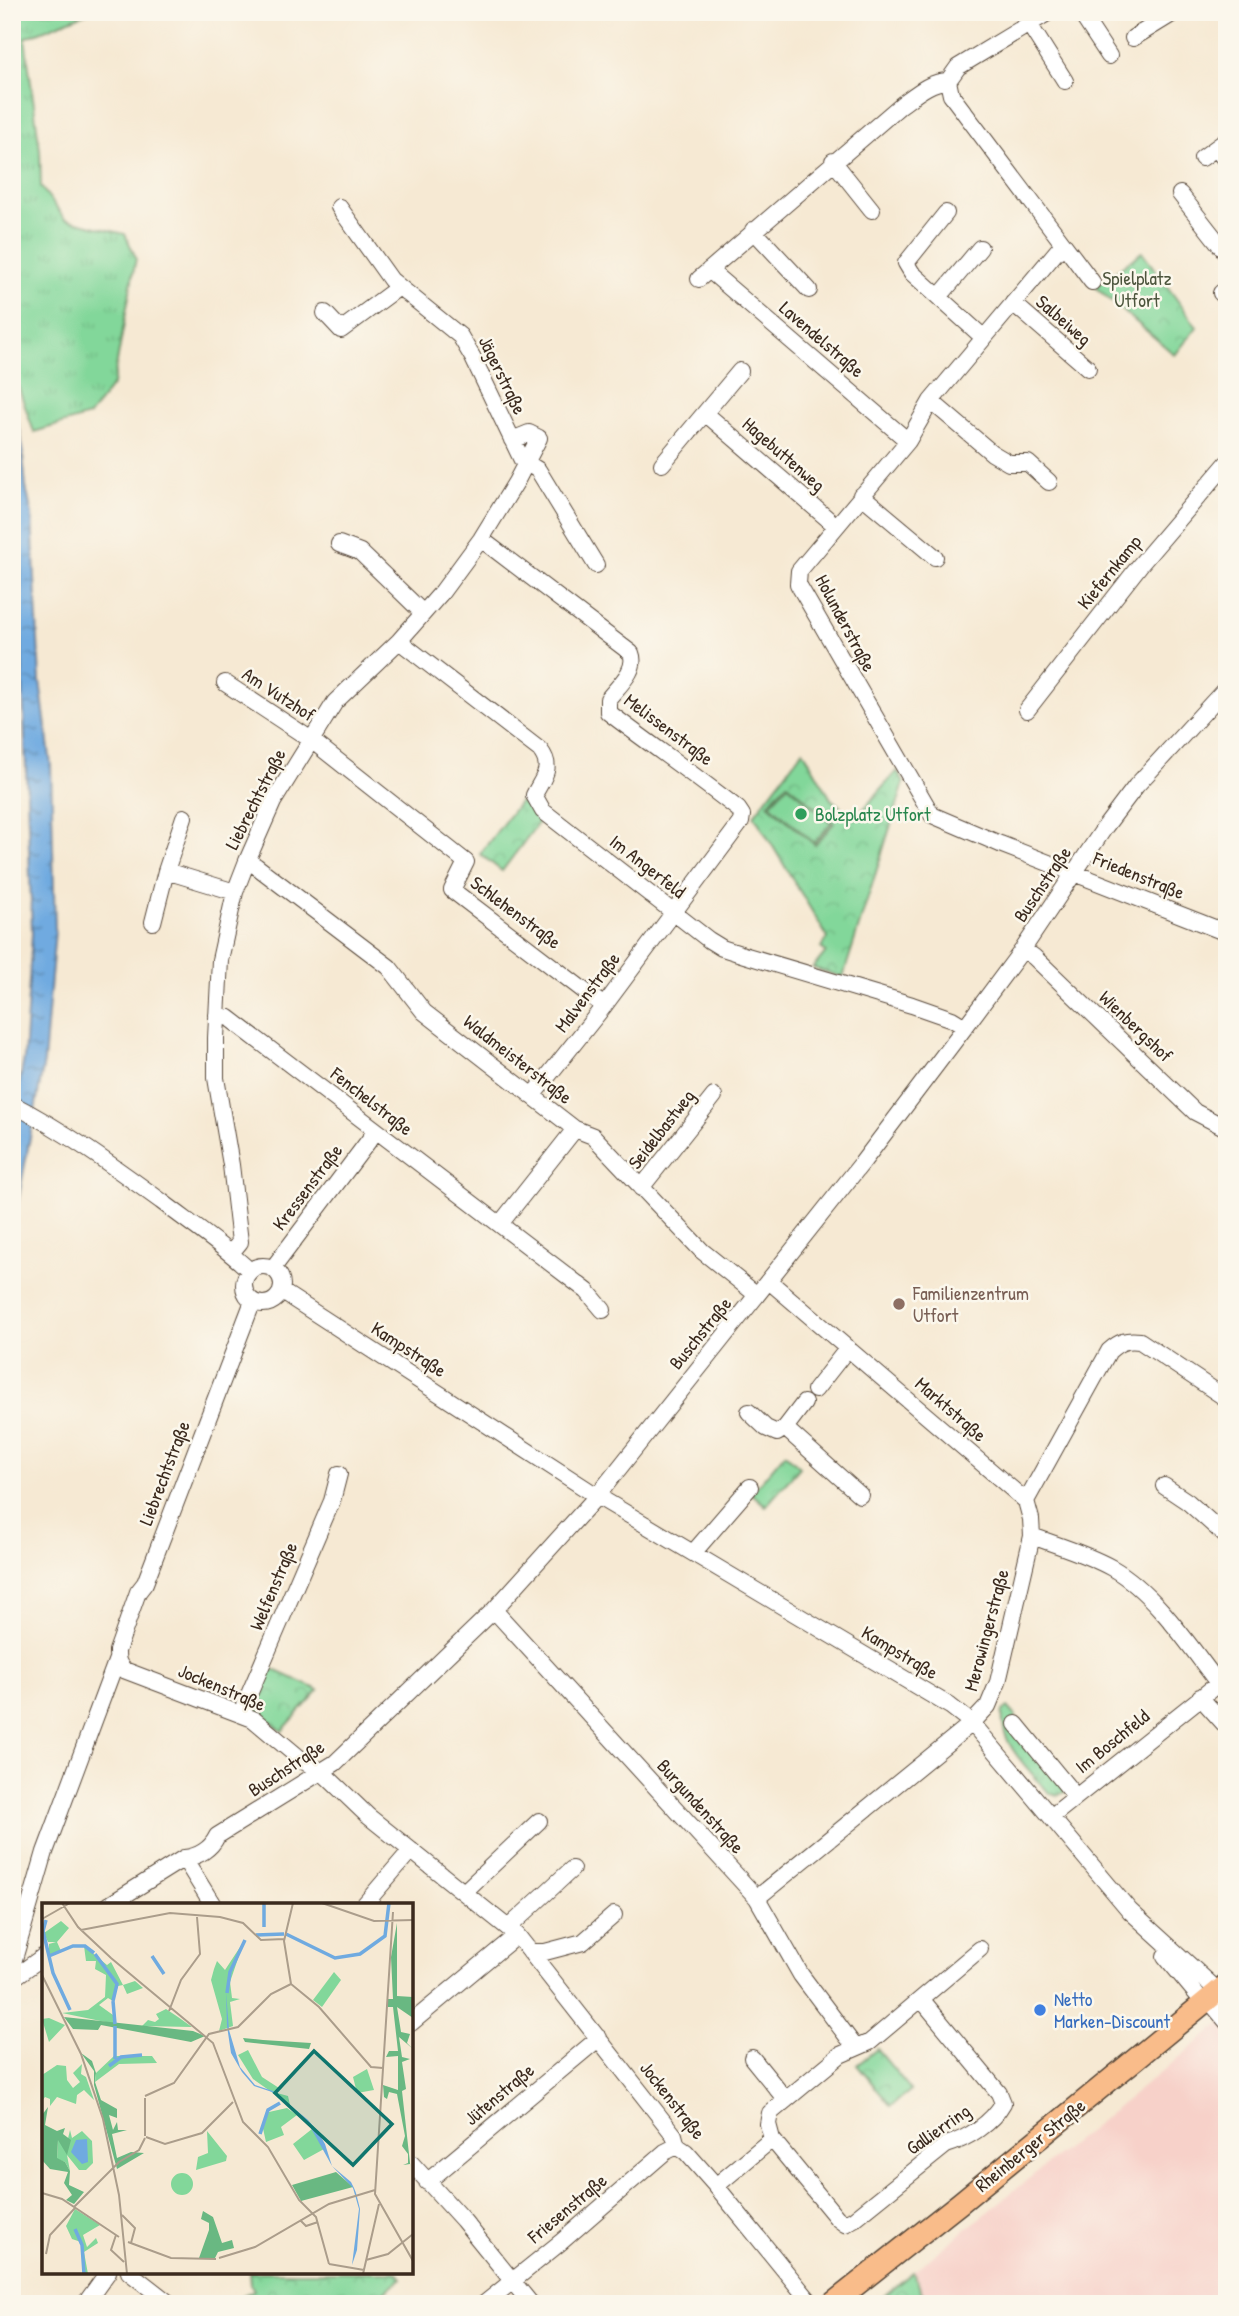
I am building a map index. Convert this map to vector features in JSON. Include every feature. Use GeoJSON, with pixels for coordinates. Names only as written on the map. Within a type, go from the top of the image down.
{"type":"FeatureCollection","features":[{"type":"Feature","properties":{"kind":"main road","name":"Rheinberger Straße"},"geometry":{"type":"LineString","coordinates":[[832,2304],[960,2203],[1214,1994]]}},
{"type":"Feature","properties":{"kind":"street"},"geometry":{"type":"LineString","coordinates":[[1049,12],[958,67],[948,82],[951,95],[1092,282]]}},
{"type":"Feature","properties":{"kind":"street"},"geometry":{"type":"LineString","coordinates":[[1080,12],[1109,56]]}},
{"type":"Feature","properties":{"kind":"street"},"geometry":{"type":"LineString","coordinates":[[1140,12],[1151,27]]}},
{"type":"Feature","properties":{"kind":"street"},"geometry":{"type":"LineString","coordinates":[[1133,38],[1172,14]]}},
{"type":"Feature","properties":{"kind":"street"},"geometry":{"type":"LineString","coordinates":[[1029,24],[1065,81]]}},
{"type":"Feature","properties":{"kind":"street"},"geometry":{"type":"LineString","coordinates":[[809,290],[753,230],[833,161],[922,90],[939,81],[948,82]]}},
{"type":"Feature","properties":{"kind":"street"},"geometry":{"type":"LineString","coordinates":[[1202,158],[1221,144],[1227,162]]}},
{"type":"Feature","properties":{"kind":"street"},"geometry":{"type":"LineString","coordinates":[[833,161],[873,210]]}},
{"type":"Feature","properties":{"kind":"street"},"geometry":{"type":"LineString","coordinates":[[1180,194],[1227,254]]}},
{"type":"Feature","properties":{"kind":"street","name":"Jägerstraße"},"geometry":{"type":"LineString","coordinates":[[339,207],[370,253],[399,288],[460,336],[522,460],[538,470],[596,565]]}},
{"type":"Feature","properties":{"kind":"street"},"geometry":{"type":"LineString","coordinates":[[946,213],[906,264],[912,273],[984,338]]}},
{"type":"Feature","properties":{"kind":"street","name":"Lavendelstraße"},"geometry":{"type":"LineString","coordinates":[[753,230],[704,274],[908,441]]}},
{"type":"Feature","properties":{"kind":"street","name":"Holunderstraße"},"geometry":{"type":"LineString","coordinates":[[1063,244],[931,401],[908,441],[799,571],[798,584],[927,809],[937,818],[1075,872]]}},
{"type":"Feature","properties":{"kind":"street"},"geometry":{"type":"LineString","coordinates":[[939,297],[980,248]]}},
{"type":"Feature","properties":{"kind":"street"},"geometry":{"type":"LineString","coordinates":[[325,313],[341,330],[399,288]]}},
{"type":"Feature","properties":{"kind":"street","name":"Salbeiweg"},"geometry":{"type":"LineString","coordinates":[[1013,303],[1088,368]]}},
{"type":"Feature","properties":{"kind":"street"},"geometry":{"type":"LineString","coordinates":[[662,464],[740,371]]}},
{"type":"Feature","properties":{"kind":"street"},"geometry":{"type":"LineString","coordinates":[[931,401],[992,453],[1009,463],[1028,463],[1049,482]]}},
{"type":"Feature","properties":{"kind":"street","name":"Hagebuttenweg"},"geometry":{"type":"LineString","coordinates":[[705,413],[836,526]]}},
{"type":"Feature","properties":{"kind":"street","name":"Liebrechtstraße"},"geometry":{"type":"LineString","coordinates":[[231,1253],[240,1242],[231,1165],[216,1078],[220,960],[235,892],[273,802],[310,739],[335,702],[424,613],[481,539],[539,438],[529,433],[512,440]]}},
{"type":"Feature","properties":{"kind":"street","name":"Kiefernkamp"},"geometry":{"type":"LineString","coordinates":[[1027,710],[1140,565],[1227,463]]}},
{"type":"Feature","properties":{"kind":"street"},"geometry":{"type":"LineString","coordinates":[[861,495],[935,557]]}},
{"type":"Feature","properties":{"kind":"street","name":"Melissenstraße"},"geometry":{"type":"LineString","coordinates":[[481,539],[631,653],[633,667],[608,699],[608,712],[664,755],[686,768],[738,808],[742,815],[741,822],[673,912]]}},
{"type":"Feature","properties":{"kind":"street"},"geometry":{"type":"LineString","coordinates":[[339,544],[360,552],[424,613]]}},
{"type":"Feature","properties":{"kind":"street","name":"Im Angerfeld"},"geometry":{"type":"LineString","coordinates":[[399,640],[540,750],[547,760],[547,769],[534,795],[543,811],[722,948],[912,1005],[952,1019],[965,1027]]}},
{"type":"Feature","properties":{"kind":"street","name":"Am Vutzhof"},"geometry":{"type":"LineString","coordinates":[[225,683],[310,739]]}},
{"type":"Feature","properties":{"kind":"street","name":"Buschstraße"},"geometry":{"type":"LineString","coordinates":[[112,1903],[184,1858],[195,1857],[213,1844],[217,1836],[335,1763],[494,1610],[597,1496],[769,1281],[1023,949],[1105,827],[1136,786],[1227,687]]}},
{"type":"Feature","properties":{"kind":"street","name":"Schlehenstraße"},"geometry":{"type":"LineString","coordinates":[[310,739],[466,862],[452,890],[604,1006]]}},
{"type":"Feature","properties":{"kind":"street"},"geometry":{"type":"LineString","coordinates":[[153,922],[184,817]]}},
{"type":"Feature","properties":{"kind":"street","name":"Waldmeisterstraße"},"geometry":{"type":"LineString","coordinates":[[247,861],[389,967],[424,1012],[575,1129],[593,1136],[702,1251],[757,1295]]}},
{"type":"Feature","properties":{"kind":"street"},"geometry":{"type":"LineString","coordinates":[[166,872],[235,892]]}},
{"type":"Feature","properties":{"kind":"street","name":"Friedenstraße"},"geometry":{"type":"LineString","coordinates":[[1075,872],[1227,933]]}},
{"type":"Feature","properties":{"kind":"street","name":"Malvenstraße"},"geometry":{"type":"LineString","coordinates":[[532,1096],[604,1006],[673,912]]}},
{"type":"Feature","properties":{"kind":"street","name":"Wienbergshof"},"geometry":{"type":"LineString","coordinates":[[1023,949],[1195,1112],[1224,1127]]}},
{"type":"Feature","properties":{"kind":"street","name":"Fenchelstraße"},"geometry":{"type":"LineString","coordinates":[[217,1015],[229,1018],[500,1224],[587,1291],[603,1310]]}},
{"type":"Feature","properties":{"kind":"street","name":"Seidelbastweg"},"geometry":{"type":"LineString","coordinates":[[642,1188],[714,1096]]}},
{"type":"Feature","properties":{"kind":"street"},"geometry":{"type":"LineString","coordinates":[[12,1104],[47,1122],[231,1253],[250,1271]]}},
{"type":"Feature","properties":{"kind":"street"},"geometry":{"type":"LineString","coordinates":[[500,1224],[575,1129]]}},
{"type":"Feature","properties":{"kind":"street","name":"Kressenstraße"},"geometry":{"type":"LineString","coordinates":[[273,1268],[376,1131]]}},
{"type":"Feature","properties":{"kind":"street"},"geometry":{"type":"LineString","coordinates":[[259,1266],[273,1268],[281,1277],[281,1291],[273,1302],[260,1304],[253,1301],[244,1285],[250,1271],[259,1266]]}},
{"type":"Feature","properties":{"kind":"street","name":"Marktstraße"},"geometry":{"type":"LineString","coordinates":[[769,1281],[1026,1501]]}},
{"type":"Feature","properties":{"kind":"street","name":"Kampstraße"},"geometry":{"type":"LineString","coordinates":[[281,1291],[597,1496],[950,1706],[972,1723],[1138,1920],[1214,1994],[1227,2022]]}},
{"type":"Feature","properties":{"kind":"street","name":"Liebrechtstraße"},"geometry":{"type":"LineString","coordinates":[[12,1966],[45,1852],[118,1662],[117,1651],[138,1592],[145,1583],[253,1301]]}},
{"type":"Feature","properties":{"kind":"street"},"geometry":{"type":"LineString","coordinates":[[1026,1501],[1109,1351],[1118,1343],[1128,1339],[1140,1341],[1227,1399]]}},
{"type":"Feature","properties":{"kind":"street"},"geometry":{"type":"LineString","coordinates":[[815,1390],[848,1348]]}},
{"type":"Feature","properties":{"kind":"street"},"geometry":{"type":"LineString","coordinates":[[749,1412],[766,1427],[778,1433],[804,1403]]}},
{"type":"Feature","properties":{"kind":"street"},"geometry":{"type":"LineString","coordinates":[[785,1428],[860,1495]]}},
{"type":"Feature","properties":{"kind":"street","name":"Welfenstraße"},"geometry":{"type":"LineString","coordinates":[[241,1713],[332,1501],[339,1474]]}},
{"type":"Feature","properties":{"kind":"street"},"geometry":{"type":"LineString","coordinates":[[1164,1486],[1188,1502],[1227,1537]]}},
{"type":"Feature","properties":{"kind":"street"},"geometry":{"type":"LineString","coordinates":[[693,1553],[750,1487]]}},
{"type":"Feature","properties":{"kind":"street","name":"Merowingerstraße"},"geometry":{"type":"LineString","coordinates":[[757,1898],[972,1723],[988,1706],[998,1682],[1032,1536],[1026,1501]]}},
{"type":"Feature","properties":{"kind":"street"},"geometry":{"type":"LineString","coordinates":[[1032,1536],[1085,1555],[1128,1579],[1222,1680]]}},
{"type":"Feature","properties":{"kind":"street","name":"Burgundenstraße"},"geometry":{"type":"LineString","coordinates":[[494,1610],[757,1898],[801,1975],[855,2047]]}},
{"type":"Feature","properties":{"kind":"street","name":"Jockenstraße"},"geometry":{"type":"LineString","coordinates":[[118,1662],[124,1670],[241,1713],[267,1729],[303,1761],[321,1771],[368,1816],[513,1932],[674,2135],[677,2146],[686,2151],[716,2186],[812,2304]]}},
{"type":"Feature","properties":{"kind":"street","name":"Im Boschfeld"},"geometry":{"type":"LineString","coordinates":[[1051,1817],[1222,1680]]}},
{"type":"Feature","properties":{"kind":"street"},"geometry":{"type":"LineString","coordinates":[[1200,1697],[1227,1727]]}},
{"type":"Feature","properties":{"kind":"street"},"geometry":{"type":"LineString","coordinates":[[1016,1724],[1076,1797]]}},
{"type":"Feature","properties":{"kind":"street"},"geometry":{"type":"LineString","coordinates":[[464,1892],[539,1821]]}},
{"type":"Feature","properties":{"kind":"street"},"geometry":{"type":"LineString","coordinates":[[366,1903],[411,1850]]}},
{"type":"Feature","properties":{"kind":"street"},"geometry":{"type":"LineString","coordinates":[[184,1858],[212,1903]]}},
{"type":"Feature","properties":{"kind":"street"},"geometry":{"type":"LineString","coordinates":[[413,2020],[513,1932],[572,1869]]}},
{"type":"Feature","properties":{"kind":"street"},"geometry":{"type":"LineString","coordinates":[[530,1952],[545,1952],[583,1942],[614,1915]]}},
{"type":"Feature","properties":{"kind":"street"},"geometry":{"type":"LineString","coordinates":[[716,2186],[772,2139],[768,2123],[770,2113],[840,2055],[870,2042],[980,1949]]}},
{"type":"Feature","properties":{"kind":"street"},"geometry":{"type":"LineString","coordinates":[[12,1979],[42,1957]]}},
{"type":"Feature","properties":{"kind":"street","name":"Gallierring"},"geometry":{"type":"LineString","coordinates":[[772,2139],[837,2218],[845,2224],[946,2145],[963,2140],[998,2111],[1003,2103],[999,2093],[922,2000]]}},
{"type":"Feature","properties":{"kind":"street","name":"Jütenstraße"},"geometry":{"type":"LineString","coordinates":[[427,2182],[599,2038]]}},
{"type":"Feature","properties":{"kind":"street"},"geometry":{"type":"LineString","coordinates":[[752,2058],[786,2100]]}},
{"type":"Feature","properties":{"kind":"street","name":"Friesenstraße"},"geometry":{"type":"LineString","coordinates":[[484,2304],[664,2152],[677,2146]]}},
{"type":"Feature","properties":{"kind":"street"},"geometry":{"type":"LineString","coordinates":[[413,2165],[463,2220],[531,2304]]}},
{"type":"Feature","properties":{"kind":"street"},"geometry":{"type":"LineString","coordinates":[[85,2304],[107,2274]]}},
{"type":"Feature","properties":{"kind":"street"},"geometry":{"type":"LineString","coordinates":[[132,2274],[170,2304]]}},
{"type":"Feature","properties":{"kind":"shaded area"},"geometry":{"type":"Polygon","coordinates":[[[1227,2019],[1227,2304],[927,2304],[913,2272],[1227,2019]]]}},
{"type":"Feature","properties":{"kind":"green space"},"geometry":{"type":"Polygon","coordinates":[[[12,12],[89,12],[25,38],[40,150],[41,187],[65,219],[125,234],[136,258],[113,384],[89,416],[34,432],[12,369],[12,12]]]}},
{"type":"Feature","properties":{"kind":"green space","name":"Spielplatz Utfort"},"geometry":{"type":"Polygon","coordinates":[[[1142,252],[1197,327],[1175,355],[1095,287],[1142,252]]]}},
{"type":"Feature","properties":{"kind":"green space"},"geometry":{"type":"Polygon","coordinates":[[[803,750],[831,799],[855,819],[897,771],[904,783],[843,977],[813,968],[826,952],[821,948],[828,938],[754,815],[803,750]],[[787,783],[768,804],[815,845],[834,823],[787,783]]]}},
{"type":"Feature","properties":{"kind":"green space","name":"Bolzplatz Utfort"},"geometry":{"type":"Polygon","coordinates":[[[788,785],[831,823],[814,843],[770,804],[788,785]]]}},
{"type":"Feature","properties":{"kind":"green space"},"geometry":{"type":"Polygon","coordinates":[[[520,801],[542,818],[502,871],[480,854],[520,801]]]}},
{"type":"Feature","properties":{"kind":"green space"},"geometry":{"type":"Polygon","coordinates":[[[785,1453],[800,1467],[766,1506],[751,1493],[785,1453]]]}},
{"type":"Feature","properties":{"kind":"green space"},"geometry":{"type":"Polygon","coordinates":[[[270,1668],[319,1690],[282,1731],[256,1709],[254,1703],[270,1668]]]}},
{"type":"Feature","properties":{"kind":"green space"},"geometry":{"type":"Polygon","coordinates":[[[1008,1707],[1016,1716],[1010,1725],[1066,1791],[1058,1795],[1049,1793],[1017,1756],[1005,1734],[1003,1711],[1008,1707]]]}},
{"type":"Feature","properties":{"kind":"green space"},"geometry":{"type":"Polygon","coordinates":[[[877,2049],[911,2090],[891,2106],[857,2065],[877,2049]]]}},
{"type":"Feature","properties":{"kind":"green space"},"geometry":{"type":"Polygon","coordinates":[[[913,2272],[927,2304],[874,2304],[913,2272]]]}},
{"type":"Feature","properties":{"kind":"green space"},"geometry":{"type":"Polygon","coordinates":[[[250,2274],[399,2274],[402,2278],[370,2304],[226,2304],[254,2290],[250,2274]]]}},
{"type":"Feature","properties":{"kind":"water"},"geometry":{"type":"Polygon","coordinates":[[[12,402],[21,435],[26,487],[32,515],[40,681],[51,765],[55,930],[44,1062],[12,1234],[12,1127],[24,1058],[32,933],[20,604],[21,553],[12,482],[12,402]]]}},
{"type":"Feature","properties":{"kind":"place","name":"Bolzplatz Utfort"},"geometry":{"type":"Point","coordinates":[801,814]}},
{"type":"Feature","properties":{"kind":"place","name":"Familienzentrum Utfort"},"geometry":{"type":"Point","coordinates":[899,1304]}},
{"type":"Feature","properties":{"kind":"place","name":"Netto Marken-Discount"},"geometry":{"type":"Point","coordinates":[1040,2010]}}]}
